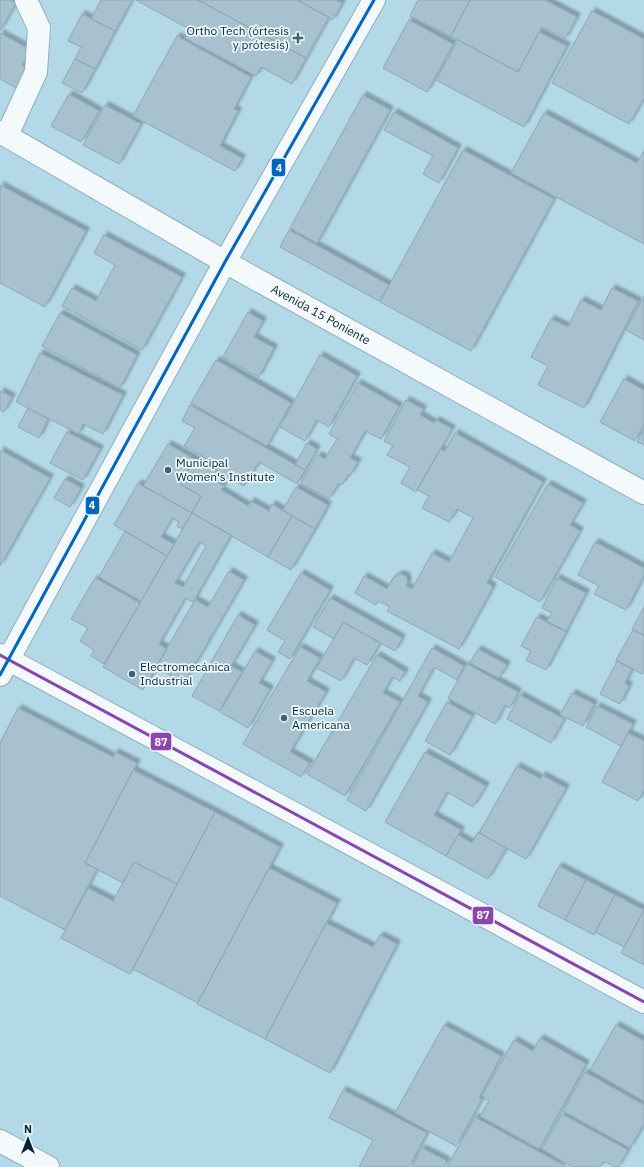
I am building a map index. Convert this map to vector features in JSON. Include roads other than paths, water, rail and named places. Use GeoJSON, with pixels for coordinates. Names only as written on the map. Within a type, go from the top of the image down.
{"type":"FeatureCollection","features":[{"type":"Feature","properties":{"kind":"street"},"geometry":{"type":"LineString","coordinates":[[3,134],[36,72],[38,28],[26,0]]}},
{"type":"Feature","properties":{"kind":"street"},"geometry":{"type":"LineString","coordinates":[[374,0],[225,262],[3,663],[644,1002]]}},
{"type":"Feature","properties":{"kind":"street","name":"Avenida 15 Poniente"},"geometry":{"type":"LineString","coordinates":[[3,134],[225,262],[644,493]]}},
{"type":"Feature","properties":{"kind":"street"},"geometry":{"type":"LineString","coordinates":[[0,1141],[48,1167]]}},
{"type":"Feature","properties":{"kind":"place","name":"Ortho Tech (órtesis y prótesis)"},"geometry":{"type":"Point","coordinates":[298,38]}},
{"type":"Feature","properties":{"kind":"place","name":"Municipal Women's Institute"},"geometry":{"type":"Point","coordinates":[168,470]}},
{"type":"Feature","properties":{"kind":"place","name":"Electromecánica Industrial"},"geometry":{"type":"Point","coordinates":[132,674]}},
{"type":"Feature","properties":{"kind":"place","name":"Escuela Americana"},"geometry":{"type":"Point","coordinates":[284,718]}}]}
